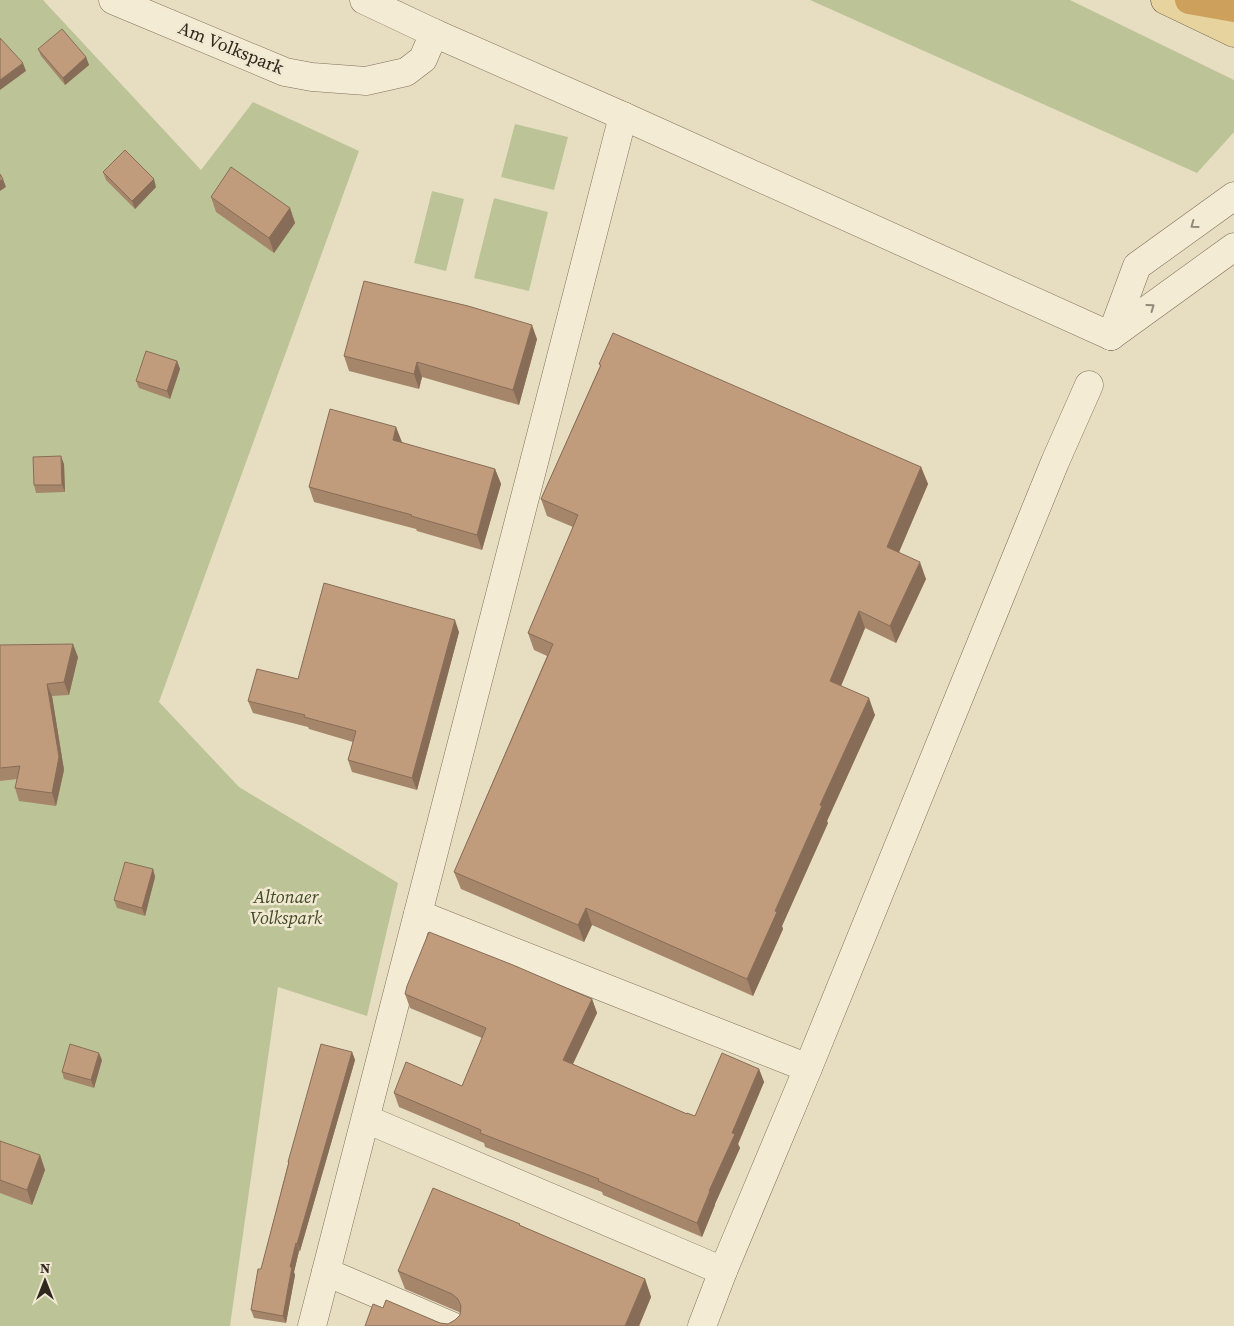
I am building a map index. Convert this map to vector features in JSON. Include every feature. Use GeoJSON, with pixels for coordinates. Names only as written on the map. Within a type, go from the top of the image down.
{"type":"FeatureCollection","features":[{"type":"Feature","properties":{"kind":"highway"},"geometry":{"type":"LineString","coordinates":[[1190,0],[1234,8]]}},
{"type":"Feature","properties":{"kind":"main road"},"geometry":{"type":"LineString","coordinates":[[1165,0],[1234,33]]}},
{"type":"Feature","properties":{"kind":"street","name":"Am Volkspark"},"geometry":{"type":"LineString","coordinates":[[113,0],[285,72],[312,76],[366,81],[406,72],[423,59],[434,33]]}},
{"type":"Feature","properties":{"kind":"street"},"geometry":{"type":"LineString","coordinates":[[364,0],[1111,336]]}},
{"type":"Feature","properties":{"kind":"street"},"geometry":{"type":"LineString","coordinates":[[312,1326],[623,116]]}},
{"type":"Feature","properties":{"kind":"street"},"geometry":{"type":"LineString","coordinates":[[1111,336],[1137,266],[1234,196]]}},
{"type":"Feature","properties":{"kind":"street"},"geometry":{"type":"LineString","coordinates":[[1111,336],[1234,247]]}},
{"type":"Feature","properties":{"kind":"street"},"geometry":{"type":"LineString","coordinates":[[702,1326],[1055,462],[1089,385]]}},
{"type":"Feature","properties":{"kind":"street"},"geometry":{"type":"LineString","coordinates":[[418,914],[808,1068]]}},
{"type":"Feature","properties":{"kind":"street"},"geometry":{"type":"LineString","coordinates":[[366,1118],[723,1271]]}},
{"type":"Feature","properties":{"kind":"street"},"geometry":{"type":"LineString","coordinates":[[326,1272],[452,1326]]}},
{"type":"Feature","properties":{"kind":"green space","name":"Altonaer Volkspark"},"geometry":{"type":"Polygon","coordinates":[[[0,0],[43,0],[201,170],[253,102],[359,151],[159,702],[239,787],[398,883],[367,1016],[278,987],[230,1326],[0,1326],[0,0]]]}},
{"type":"Feature","properties":{"kind":"green space"},"geometry":{"type":"Polygon","coordinates":[[[810,0],[1070,0],[1234,80],[1234,132],[1197,173],[810,0]]]}},
{"type":"Feature","properties":{"kind":"green space"},"geometry":{"type":"Polygon","coordinates":[[[515,124],[568,137],[554,190],[501,177],[515,124]]]}},
{"type":"Feature","properties":{"kind":"green space"},"geometry":{"type":"Polygon","coordinates":[[[432,191],[464,199],[446,271],[414,263],[432,191]]]}},
{"type":"Feature","properties":{"kind":"green space"},"geometry":{"type":"Polygon","coordinates":[[[494,198],[548,212],[529,291],[474,278],[494,198]]]}},
{"type":"Feature","properties":{"kind":"building"},"geometry":{"type":"Polygon","coordinates":[[[62,29],[86,57],[63,78],[38,49],[62,29]]]}},
{"type":"Feature","properties":{"kind":"building"},"geometry":{"type":"Polygon","coordinates":[[[0,38],[23,63],[0,80],[0,38]]]}},
{"type":"Feature","properties":{"kind":"building"},"geometry":{"type":"Polygon","coordinates":[[[125,150],[154,179],[132,201],[103,172],[125,150]]]}},
{"type":"Feature","properties":{"kind":"building"},"geometry":{"type":"Polygon","coordinates":[[[231,167],[290,208],[269,238],[211,197],[231,167]]]}},
{"type":"Feature","properties":{"kind":"building"},"geometry":{"type":"Polygon","coordinates":[[[364,281],[468,306],[532,325],[513,390],[417,362],[414,374],[344,356],[364,281]]]}},
{"type":"Feature","properties":{"kind":"building"},"geometry":{"type":"Polygon","coordinates":[[[613,333],[921,467],[887,547],[920,562],[890,626],[859,611],[830,681],[869,698],[820,805],[822,806],[747,979],[586,908],[578,925],[454,872],[553,644],[528,633],[578,515],[541,499],[601,365],[599,364],[613,333]]]}},
{"type":"Feature","properties":{"kind":"building"},"geometry":{"type":"Polygon","coordinates":[[[146,351],[177,361],[167,391],[136,381],[146,351]]]}},
{"type":"Feature","properties":{"kind":"building"},"geometry":{"type":"Polygon","coordinates":[[[330,409],[396,427],[393,440],[495,469],[477,535],[309,487],[330,409]]]}},
{"type":"Feature","properties":{"kind":"building"},"geometry":{"type":"Polygon","coordinates":[[[61,456],[62,485],[34,485],[33,457],[61,456]]]}},
{"type":"Feature","properties":{"kind":"building"},"geometry":{"type":"Polygon","coordinates":[[[324,583],[455,620],[412,778],[348,760],[356,731],[304,717],[305,715],[248,701],[257,669],[298,679],[324,583]]]}},
{"type":"Feature","properties":{"kind":"building"},"geometry":{"type":"Polygon","coordinates":[[[73,644],[64,682],[47,684],[59,757],[52,793],[15,788],[20,766],[0,768],[0,645],[73,644]]]}},
{"type":"Feature","properties":{"kind":"building"},"geometry":{"type":"Polygon","coordinates":[[[125,862],[153,869],[142,908],[114,900],[125,862]]]}},
{"type":"Feature","properties":{"kind":"building"},"geometry":{"type":"Polygon","coordinates":[[[429,932],[592,999],[563,1060],[687,1114],[695,1116],[722,1053],[759,1069],[732,1133],[735,1134],[709,1191],[697,1223],[598,1181],[599,1179],[480,1133],[481,1130],[394,1093],[406,1062],[462,1086],[486,1028],[405,994],[429,932]]]}},
{"type":"Feature","properties":{"kind":"building"},"geometry":{"type":"Polygon","coordinates":[[[70,1044],[99,1053],[91,1080],[62,1072],[70,1044]]]}},
{"type":"Feature","properties":{"kind":"building"},"geometry":{"type":"Polygon","coordinates":[[[321,1044],[352,1052],[296,1243],[290,1267],[292,1267],[283,1316],[251,1310],[258,1269],[261,1269],[321,1044]]]}},
{"type":"Feature","properties":{"kind":"building"},"geometry":{"type":"Polygon","coordinates":[[[0,1141],[40,1155],[27,1190],[0,1180],[0,1141]]]}},
{"type":"Feature","properties":{"kind":"building"},"geometry":{"type":"Polygon","coordinates":[[[433,1188],[645,1279],[625,1326],[365,1326],[373,1304],[383,1308],[386,1300],[440,1323],[448,1324],[460,1315],[461,1306],[458,1299],[452,1294],[398,1271],[433,1188]]]}}]}
